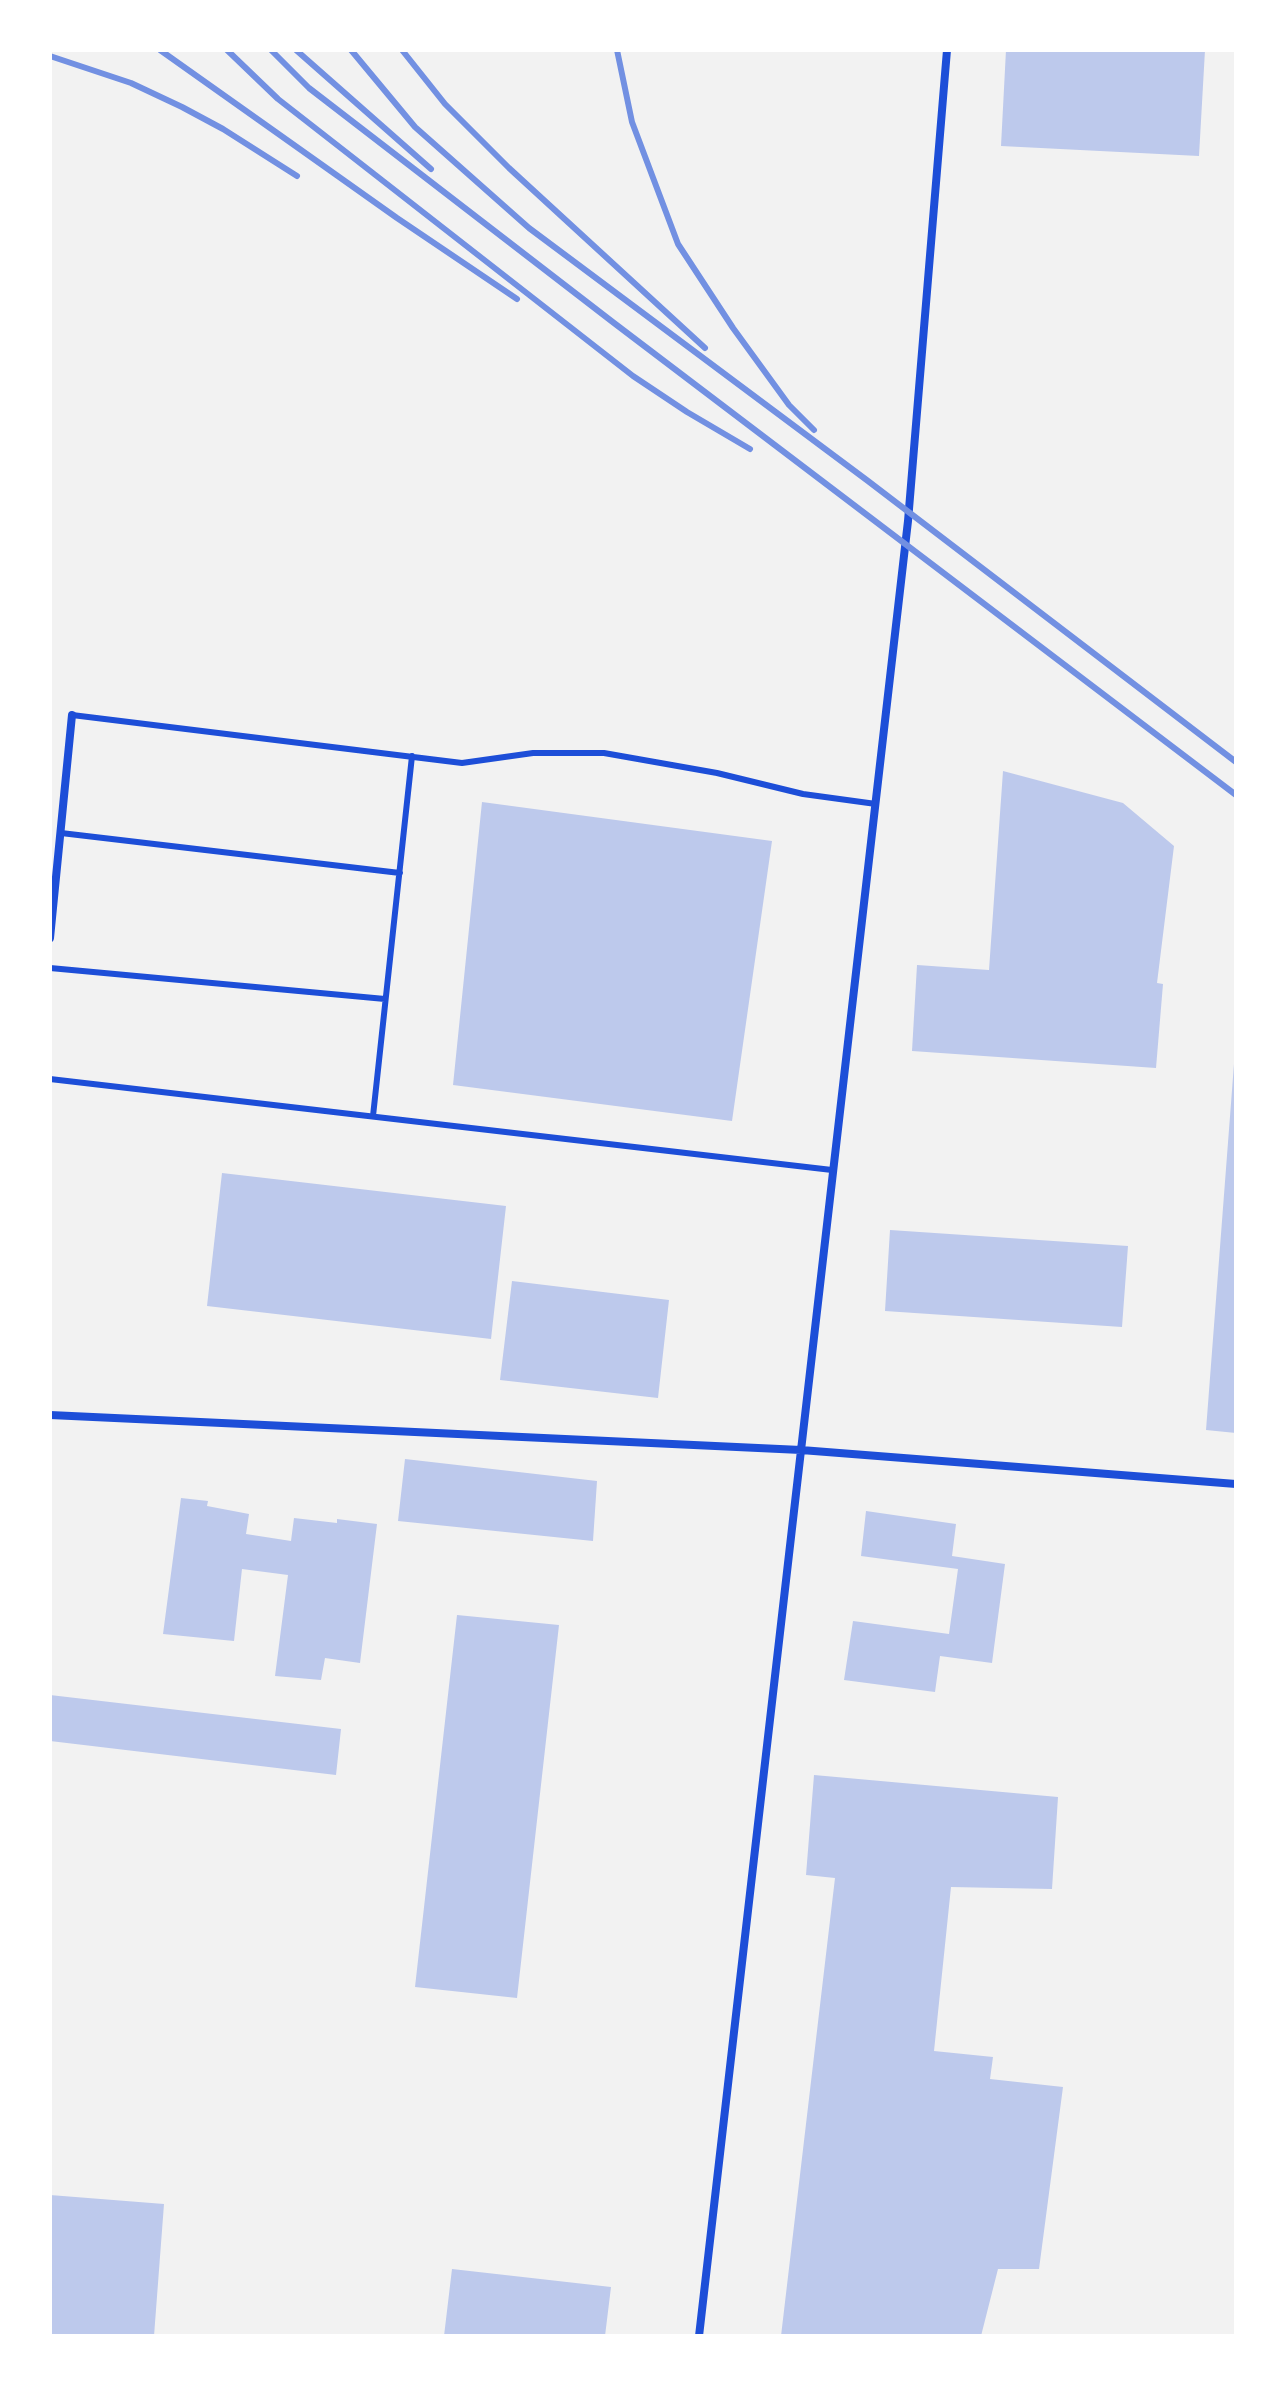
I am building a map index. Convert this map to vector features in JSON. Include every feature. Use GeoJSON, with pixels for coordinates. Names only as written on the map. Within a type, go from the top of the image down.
{"type":"FeatureCollection","features":[{"type":"Feature","properties":{"kind":"street"},"geometry":{"type":"LineString","coordinates":[[699,2336],[908,521],[947,50]]}},
{"type":"Feature","properties":{"kind":"street"},"geometry":{"type":"LineString","coordinates":[[50,938],[72,715]]}},
{"type":"Feature","properties":{"kind":"street"},"geometry":{"type":"LineString","coordinates":[[50,1415],[801,1450],[1236,1484]]}},
{"type":"Feature","properties":{"kind":"lane"},"geometry":{"type":"LineString","coordinates":[[72,715],[462,763],[533,753],[604,753],[717,773],[803,794],[876,804]]}},
{"type":"Feature","properties":{"kind":"lane"},"geometry":{"type":"LineString","coordinates":[[373,1116],[412,756]]}},
{"type":"Feature","properties":{"kind":"lane"},"geometry":{"type":"LineString","coordinates":[[61,833],[400,873]]}},
{"type":"Feature","properties":{"kind":"lane"},"geometry":{"type":"LineString","coordinates":[[50,968],[385,999]]}},
{"type":"Feature","properties":{"kind":"lane"},"geometry":{"type":"LineString","coordinates":[[50,1079],[832,1170]]}},
{"type":"Feature","properties":{"kind":"building"},"geometry":{"type":"Polygon","coordinates":[[[1006,50],[1205,50],[1199,156],[1001,146],[1006,50]]]}},
{"type":"Feature","properties":{"kind":"building"},"geometry":{"type":"Polygon","coordinates":[[[1003,771],[1123,803],[1174,846],[1157,983],[1163,984],[1156,1068],[912,1051],[917,965],[989,970],[1003,771]]]}},
{"type":"Feature","properties":{"kind":"building"},"geometry":{"type":"Polygon","coordinates":[[[482,802],[772,841],[732,1121],[453,1085],[482,802]]]}},
{"type":"Feature","properties":{"kind":"building"},"geometry":{"type":"Polygon","coordinates":[[[1236,1064],[1236,1433],[1206,1430],[1236,1064]]]}},
{"type":"Feature","properties":{"kind":"building"},"geometry":{"type":"Polygon","coordinates":[[[222,1173],[506,1206],[491,1339],[207,1306],[222,1173]]]}},
{"type":"Feature","properties":{"kind":"building"},"geometry":{"type":"Polygon","coordinates":[[[890,1230],[1128,1246],[1122,1327],[885,1311],[890,1230]]]}},
{"type":"Feature","properties":{"kind":"building"},"geometry":{"type":"Polygon","coordinates":[[[512,1281],[669,1300],[658,1398],[500,1380],[512,1281]]]}},
{"type":"Feature","properties":{"kind":"building"},"geometry":{"type":"Polygon","coordinates":[[[405,1459],[597,1481],[593,1541],[398,1521],[405,1459]]]}},
{"type":"Feature","properties":{"kind":"building"},"geometry":{"type":"Polygon","coordinates":[[[181,1498],[208,1501],[207,1506],[249,1514],[246,1534],[291,1541],[294,1518],[377,1524],[360,1663],[325,1658],[321,1680],[275,1676],[288,1575],[242,1569],[234,1641],[163,1634],[181,1498]]]}},
{"type":"Feature","properties":{"kind":"building"},"geometry":{"type":"Polygon","coordinates":[[[866,1511],[956,1524],[952,1556],[1005,1564],[992,1663],[940,1656],[935,1692],[844,1680],[853,1621],[949,1634],[958,1569],[861,1556],[866,1511]]]}},
{"type":"Feature","properties":{"kind":"building"},"geometry":{"type":"Polygon","coordinates":[[[457,1615],[559,1625],[517,1998],[415,1987],[457,1615]]]}},
{"type":"Feature","properties":{"kind":"building"},"geometry":{"type":"Polygon","coordinates":[[[50,1695],[341,1729],[336,1775],[50,1741],[50,1695]]]}},
{"type":"Feature","properties":{"kind":"building"},"geometry":{"type":"Polygon","coordinates":[[[814,1775],[1058,1797],[1052,1889],[951,1887],[934,2051],[993,2057],[990,2079],[1063,2087],[1039,2269],[998,2269],[981,2336],[781,2336],[835,1878],[806,1875],[814,1775]]]}},
{"type":"Feature","properties":{"kind":"building"},"geometry":{"type":"Polygon","coordinates":[[[50,2195],[164,2204],[154,2336],[50,2336],[50,2195]]]}},
{"type":"Feature","properties":{"kind":"building"},"geometry":{"type":"Polygon","coordinates":[[[452,2269],[611,2287],[605,2336],[444,2336],[452,2269]]]}},
{"type":"Feature","properties":{"kind":"railway"},"geometry":{"type":"LineString","coordinates":[[160,50],[517,299]]}},
{"type":"Feature","properties":{"kind":"railway"},"geometry":{"type":"LineString","coordinates":[[227,50],[278,99],[633,376],[750,449]]}},
{"type":"Feature","properties":{"kind":"railway"},"geometry":{"type":"LineString","coordinates":[[271,50],[309,88],[1236,795]]}},
{"type":"Feature","properties":{"kind":"railway"},"geometry":{"type":"LineString","coordinates":[[296,50],[431,169]]}},
{"type":"Feature","properties":{"kind":"railway"},"geometry":{"type":"LineString","coordinates":[[351,50],[415,127],[529,228],[868,481],[1236,762]]}},
{"type":"Feature","properties":{"kind":"railway"},"geometry":{"type":"LineString","coordinates":[[402,50],[445,104],[509,168],[705,348]]}},
{"type":"Feature","properties":{"kind":"railway"},"geometry":{"type":"LineString","coordinates":[[617,50],[632,122],[678,244],[789,405],[814,430]]}},
{"type":"Feature","properties":{"kind":"railway"},"geometry":{"type":"LineString","coordinates":[[50,56],[131,83],[182,107],[297,176]]}}]}
